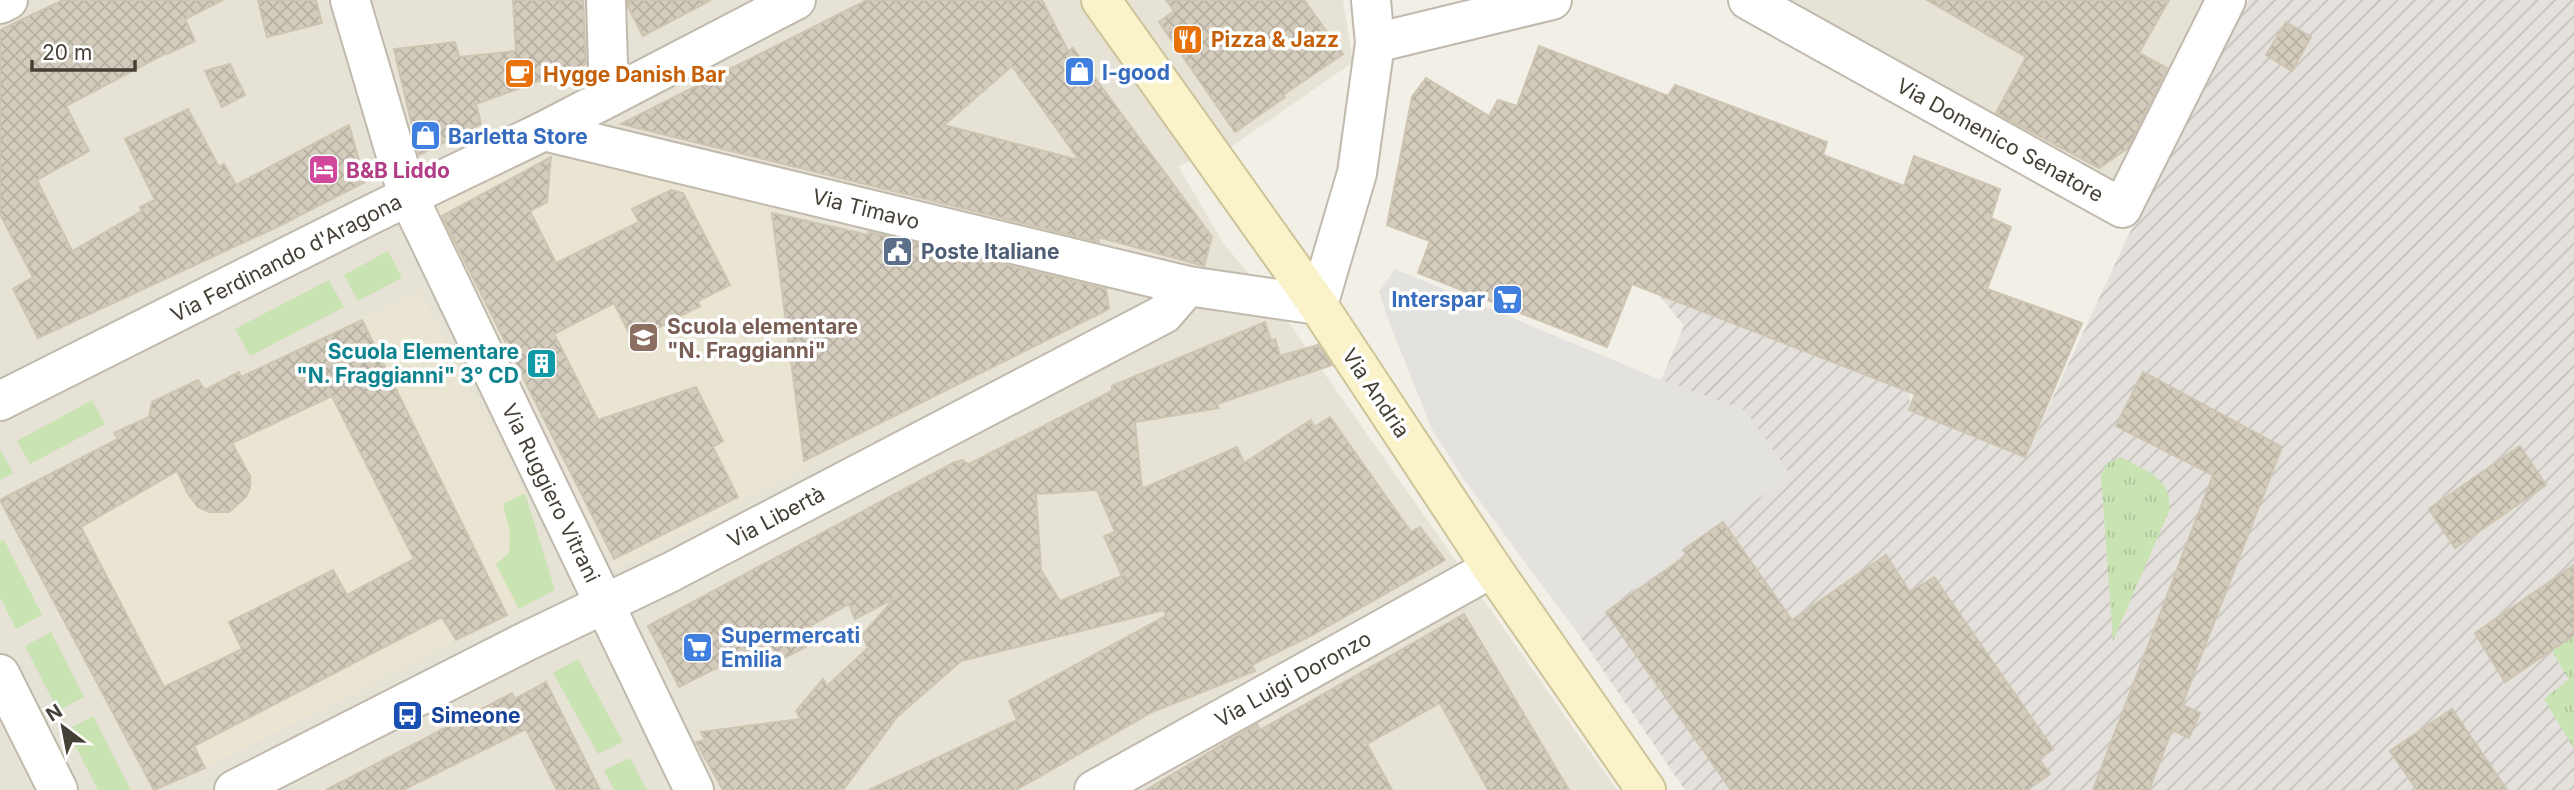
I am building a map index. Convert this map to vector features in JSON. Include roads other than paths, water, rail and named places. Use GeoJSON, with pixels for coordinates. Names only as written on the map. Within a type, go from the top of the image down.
{"type":"FeatureCollection","features":[{"type":"Feature","properties":{"kind":"main road","name":"Via Andria"},"geometry":{"type":"LineString","coordinates":[[1101,0],[1318,305],[1492,568],[1646,790]]}},
{"type":"Feature","properties":{"kind":"street"},"geometry":{"type":"LineString","coordinates":[[0,4],[8,0]]}},
{"type":"Feature","properties":{"kind":"street","name":"Via Ruggiero Vitrani"},"geometry":{"type":"LineString","coordinates":[[350,0],[408,196],[694,790]]}},
{"type":"Feature","properties":{"kind":"street"},"geometry":{"type":"LineString","coordinates":[[606,0],[609,97]]}},
{"type":"Feature","properties":{"kind":"street","name":"Via Ferdinando d'Aragona"},"geometry":{"type":"LineString","coordinates":[[0,401],[408,196],[544,131],[796,0]]}},
{"type":"Feature","properties":{"kind":"street"},"geometry":{"type":"LineString","coordinates":[[1188,286],[1318,305],[1357,173],[1375,43],[1371,0]]}},
{"type":"Feature","properties":{"kind":"street"},"geometry":{"type":"LineString","coordinates":[[1375,43],[1552,0]]}},
{"type":"Feature","properties":{"kind":"street","name":"Via Domenico Senatore"},"geometry":{"type":"LineString","coordinates":[[1748,0],[2122,208],[2226,0]]}},
{"type":"Feature","properties":{"kind":"street","name":"Via Timavo"},"geometry":{"type":"LineString","coordinates":[[544,131],[1188,286]]}},
{"type":"Feature","properties":{"kind":"street","name":"Via Libertà"},"geometry":{"type":"LineString","coordinates":[[234,790],[605,604],[1164,314],[1188,286]]}},
{"type":"Feature","properties":{"kind":"street","name":"Via Luigi Doronzo"},"geometry":{"type":"LineString","coordinates":[[1094,790],[1492,568]]}},
{"type":"Feature","properties":{"kind":"street"},"geometry":{"type":"LineString","coordinates":[[0,674],[58,790]]}},
{"type":"Feature","properties":{"kind":"place","name":"Pizza & Jazz"},"geometry":{"type":"Point","coordinates":[1188,39]}},
{"type":"Feature","properties":{"kind":"place","name":"I-good"},"geometry":{"type":"Point","coordinates":[1079,72]}},
{"type":"Feature","properties":{"kind":"place","name":"Hygge Danish Bar"},"geometry":{"type":"Point","coordinates":[520,74]}},
{"type":"Feature","properties":{"kind":"place","name":"Barletta Store"},"geometry":{"type":"Point","coordinates":[425,136]}},
{"type":"Feature","properties":{"kind":"place","name":"B&B Liddo"},"geometry":{"type":"Point","coordinates":[323,170]}},
{"type":"Feature","properties":{"kind":"place","name":"Poste Italiane"},"geometry":{"type":"Point","coordinates":[898,251]}},
{"type":"Feature","properties":{"kind":"place","name":"Interspar"},"geometry":{"type":"Point","coordinates":[1508,299]}},
{"type":"Feature","properties":{"kind":"place","name":"Scuola elementare \"N. Fraggianni\""},"geometry":{"type":"Point","coordinates":[644,338]}},
{"type":"Feature","properties":{"kind":"place","name":"Scuola Elementare \"N. Fraggianni\" 3° CD"},"geometry":{"type":"Point","coordinates":[542,363]}},
{"type":"Feature","properties":{"kind":"place","name":"Supermercati Emilia"},"geometry":{"type":"Point","coordinates":[698,647]}},
{"type":"Feature","properties":{"kind":"place","name":"Simeone"},"geometry":{"type":"Point","coordinates":[408,715]}}]}
